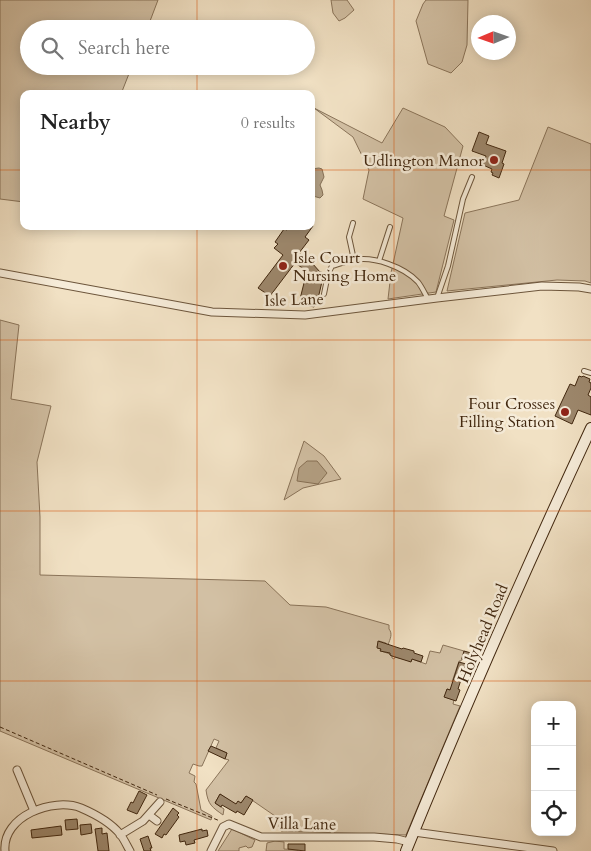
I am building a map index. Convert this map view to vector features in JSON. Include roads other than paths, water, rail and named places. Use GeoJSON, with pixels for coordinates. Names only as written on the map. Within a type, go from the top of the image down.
{"type":"FeatureCollection","features":[{"type":"Feature","properties":{"kind":"main road","name":"Holyhead Road"},"geometry":{"type":"LineString","coordinates":[[410,842],[530,559],[591,428]]}},
{"type":"Feature","properties":{"kind":"street","name":"Isle Lane"},"geometry":{"type":"LineString","coordinates":[[0,273],[212,312],[304,316],[542,286],[579,286],[591,289]]}},
{"type":"Feature","properties":{"kind":"street"},"geometry":{"type":"LineString","coordinates":[[16,770],[34,811]]}},
{"type":"Feature","properties":{"kind":"street"},"geometry":{"type":"LineString","coordinates":[[120,835],[143,821],[160,802]]}},
{"type":"Feature","properties":{"kind":"street"},"geometry":{"type":"LineString","coordinates":[[5,851],[6,839],[10,830],[24,815],[57,806],[80,808],[98,817],[113,827],[130,851]]}},
{"type":"Feature","properties":{"kind":"street"},"geometry":{"type":"LineString","coordinates":[[149,815],[157,821]]}},
{"type":"Feature","properties":{"kind":"street","name":"Villa Lane"},"geometry":{"type":"LineString","coordinates":[[212,851],[223,827],[229,824],[261,837],[397,839],[410,842],[553,851]]}},
{"type":"Feature","properties":{"kind":"lane"},"geometry":{"type":"LineString","coordinates":[[437,298],[448,266],[463,199],[472,177]]}},
{"type":"Feature","properties":{"kind":"lane"},"geometry":{"type":"LineString","coordinates":[[353,224],[349,237],[354,260]]}},
{"type":"Feature","properties":{"kind":"lane"},"geometry":{"type":"LineString","coordinates":[[379,261],[390,227]]}},
{"type":"Feature","properties":{"kind":"lane"},"geometry":{"type":"LineString","coordinates":[[324,294],[328,274],[332,266],[354,260],[367,259],[379,261],[411,276],[419,284],[428,299]]}},
{"type":"Feature","properties":{"kind":"lane"},"geometry":{"type":"LineString","coordinates":[[584,371],[591,373]]}},
{"type":"Feature","properties":{"kind":"place","name":"Udlington Manor"},"geometry":{"type":"Point","coordinates":[494,160]}},
{"type":"Feature","properties":{"kind":"place","name":"Isle Court Nursing Home"},"geometry":{"type":"Point","coordinates":[283,266]}},
{"type":"Feature","properties":{"kind":"place","name":"Four Crosses Filling Station"},"geometry":{"type":"Point","coordinates":[565,412]}}]}
